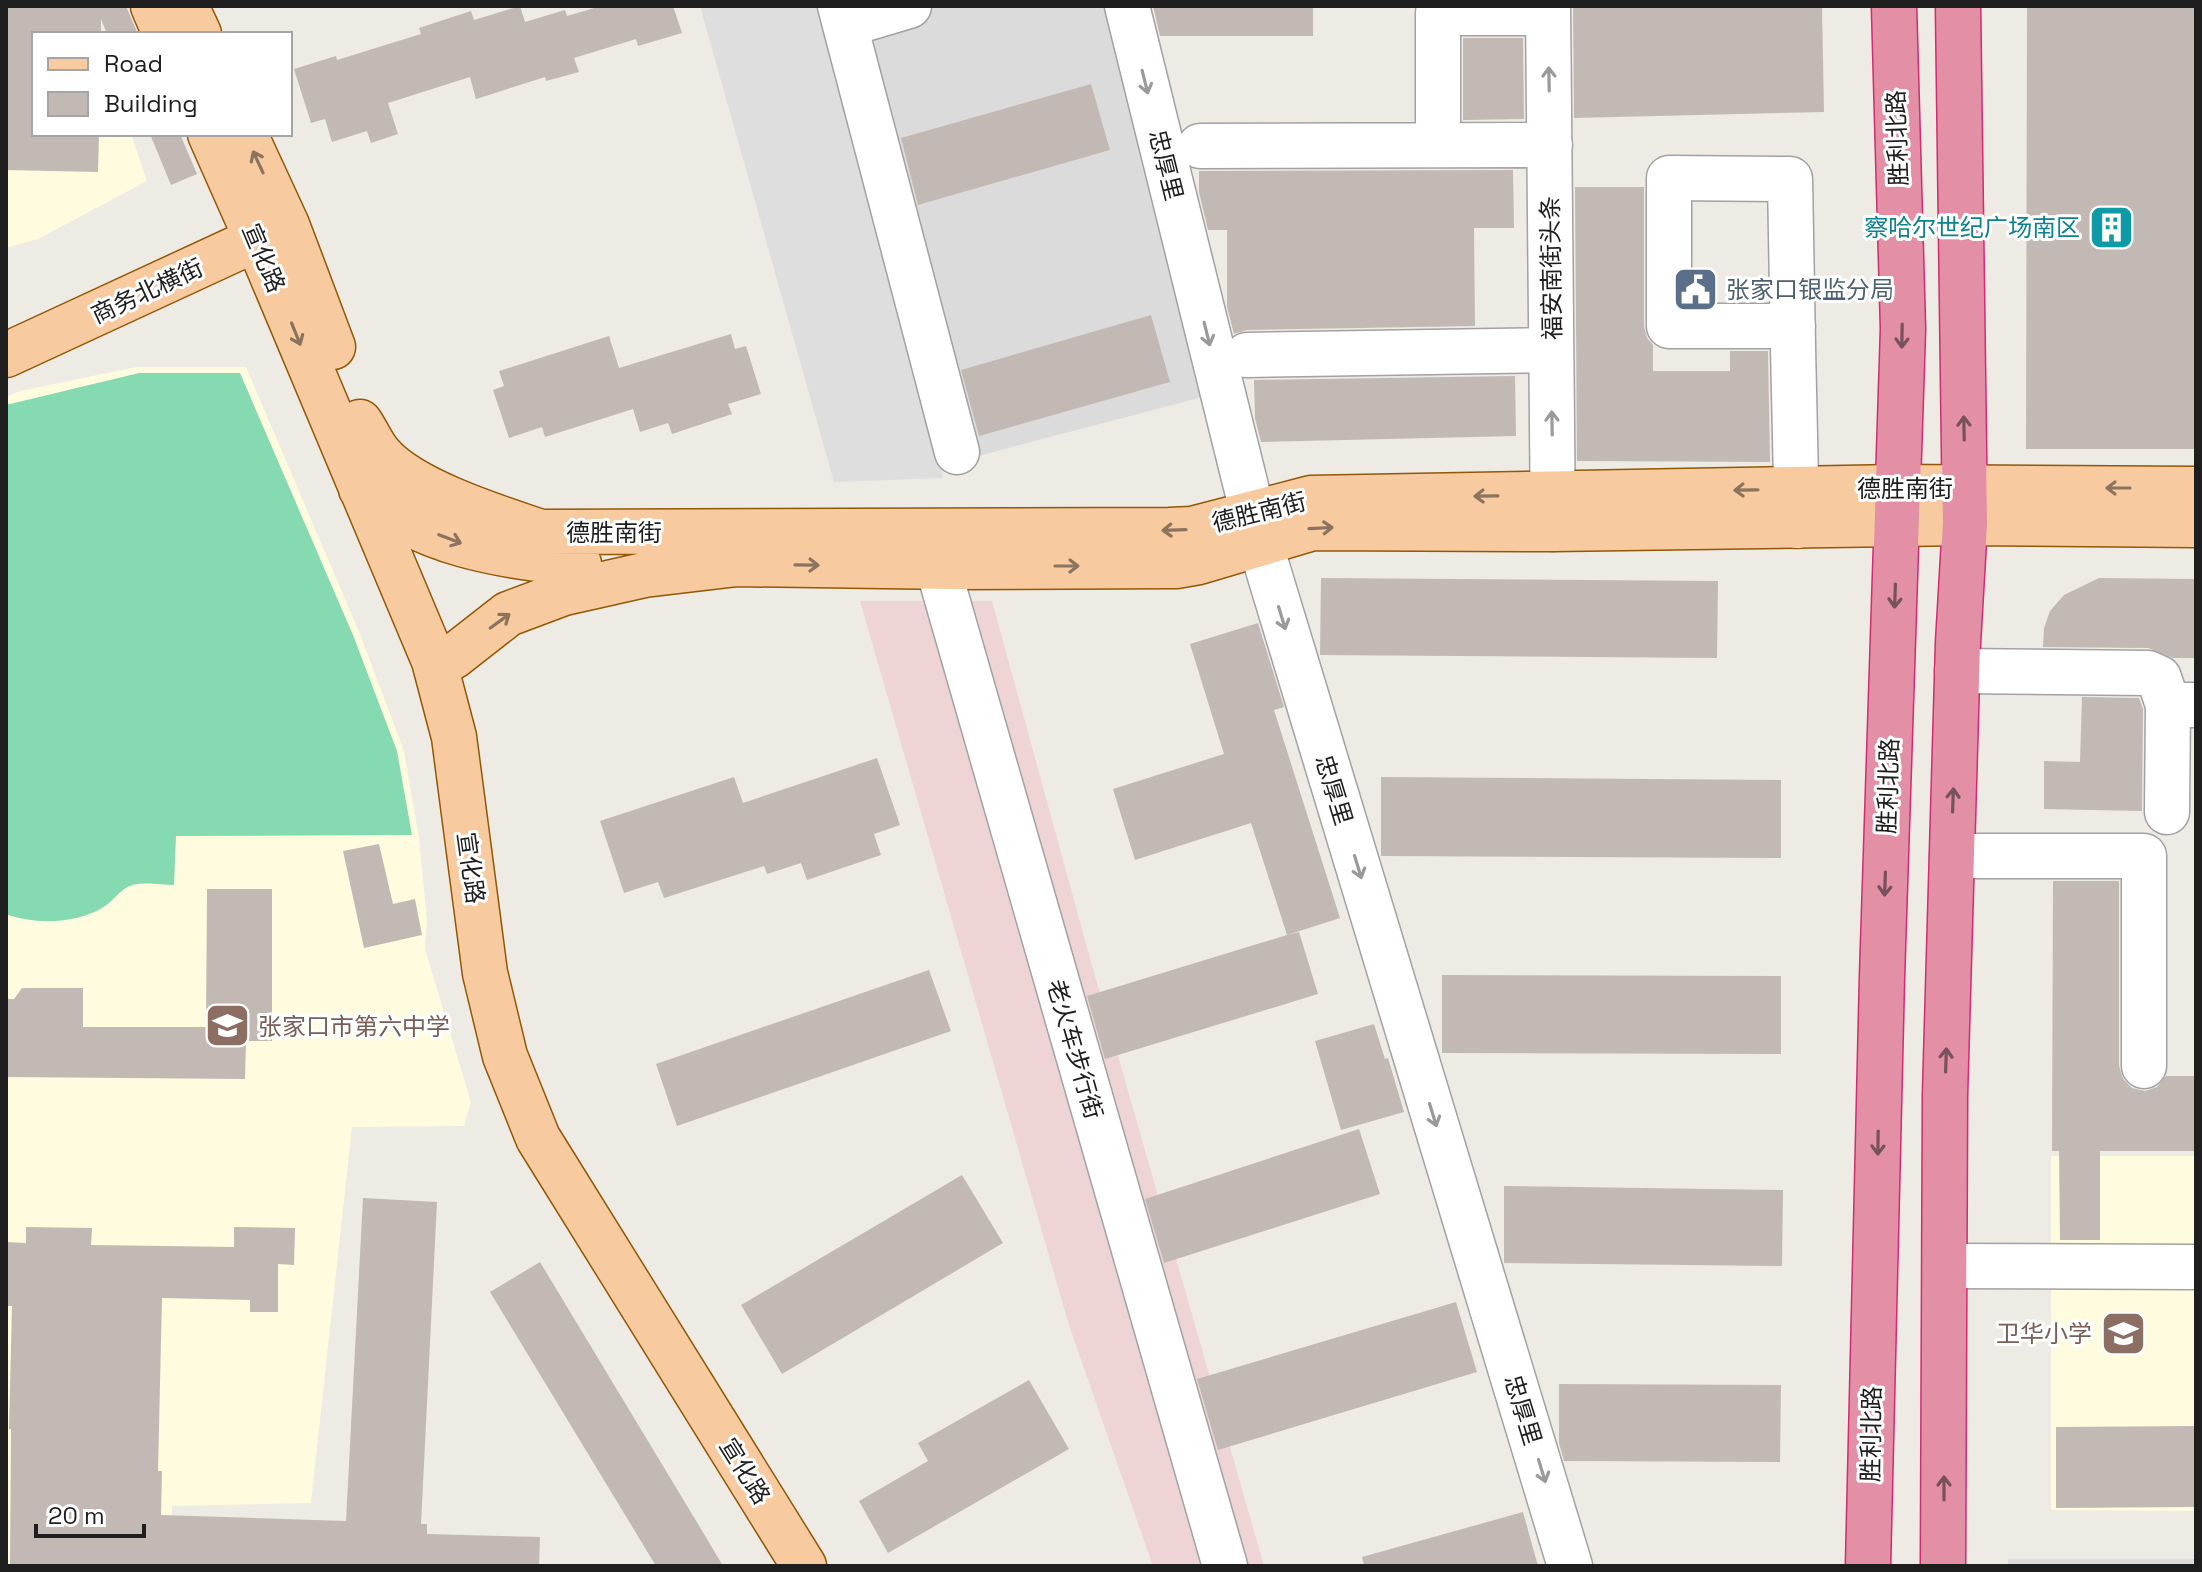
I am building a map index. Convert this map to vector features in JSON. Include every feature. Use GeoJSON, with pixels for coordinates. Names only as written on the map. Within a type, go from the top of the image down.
{"type":"FeatureCollection","features":[{"type":"Feature","properties":{"kind":"highway","name":"胜利北路"},"geometry":{"type":"LineString","coordinates":[[1868,1566],[1882,977],[1903,329],[1894,6]]}},
{"type":"Feature","properties":{"kind":"highway"},"geometry":{"type":"LineString","coordinates":[[1943,1566],[1945,1095],[1965,505],[1958,6]]}},
{"type":"Feature","properties":{"kind":"main road"},"geometry":{"type":"LineString","coordinates":[[153,6],[164,32]]}},
{"type":"Feature","properties":{"kind":"main road"},"geometry":{"type":"LineString","coordinates":[[186,6],[198,32]]}},
{"type":"Feature","properties":{"kind":"main road","name":"宣化路"},"geometry":{"type":"LineString","coordinates":[[211,136],[272,232],[360,422],[397,519],[482,790],[511,973],[530,1051],[561,1132],[836,1566]]}},
{"type":"Feature","properties":{"kind":"main road","name":"宣化路"},"geometry":{"type":"LineString","coordinates":[[246,136],[272,232],[360,488],[443,659],[485,973],[505,1056],[538,1138],[804,1566]]}},
{"type":"Feature","properties":{"kind":"main road","name":"商务北横街"},"geometry":{"type":"LineString","coordinates":[[6,355],[272,232]]}},
{"type":"Feature","properties":{"kind":"main road","name":"德胜南街"},"geometry":{"type":"LineString","coordinates":[[360,422],[379,453],[397,470],[486,514],[541,532],[932,548]]}},
{"type":"Feature","properties":{"kind":"main road","name":"德胜南街"},"geometry":{"type":"LineString","coordinates":[[360,488],[380,508],[397,519],[465,545],[525,558],[586,565],[737,564]]}},
{"type":"Feature","properties":{"kind":"main road","name":"德胜南街"},"geometry":{"type":"LineString","coordinates":[[443,659],[508,614],[564,593],[644,575],[932,548],[1192,529],[1255,528],[1311,498],[1553,512],[1965,505],[2196,489]]}},
{"type":"Feature","properties":{"kind":"main road","name":"德胜南街"},"geometry":{"type":"LineString","coordinates":[[1965,505],[2196,525]]}},
{"type":"Feature","properties":{"kind":"street"},"geometry":{"type":"LineString","coordinates":[[909,6],[842,16],[957,452]]}},
{"type":"Feature","properties":{"kind":"street","name":"忠厚里"},"geometry":{"type":"LineString","coordinates":[[1127,6],[1255,528],[1570,1566]]}},
{"type":"Feature","properties":{"kind":"street"},"geometry":{"type":"LineString","coordinates":[[1438,145],[1438,13],[1548,10]]}},
{"type":"Feature","properties":{"kind":"street","name":"福安南街头条"},"geometry":{"type":"LineString","coordinates":[[1548,10],[1553,512]]}},
{"type":"Feature","properties":{"kind":"street"},"geometry":{"type":"LineString","coordinates":[[1200,146],[1550,145]]}},
{"type":"Feature","properties":{"kind":"street"},"geometry":{"type":"LineString","coordinates":[[1793,326],[1796,507]]}},
{"type":"Feature","properties":{"kind":"street"},"geometry":{"type":"LineString","coordinates":[[1247,355],[1551,350]]}},
{"type":"Feature","properties":{"kind":"street","name":"老火车步行街"},"geometry":{"type":"LineString","coordinates":[[932,548],[1225,1566]]}},
{"type":"Feature","properties":{"kind":"street"},"geometry":{"type":"LineString","coordinates":[[1957,671],[2148,673],[2159,678],[2182,705],[2182,758],[2167,812]]}},
{"type":"Feature","properties":{"kind":"street"},"geometry":{"type":"LineString","coordinates":[[1952,856],[2144,856],[2144,1066]]}},
{"type":"Feature","properties":{"kind":"street"},"geometry":{"type":"LineString","coordinates":[[1945,1266],[2196,1267]]}},
{"type":"Feature","properties":{"kind":"shaded area"},"geometry":{"type":"Polygon","coordinates":[[[6,6],[32,32],[32,136],[132,136],[147,181],[38,239],[6,248],[6,6]]]}},
{"type":"Feature","properties":{"kind":"shaded area"},"geometry":{"type":"Polygon","coordinates":[[[700,6],[821,6],[943,478],[834,482],[700,6]]]}},
{"type":"Feature","properties":{"kind":"shaded area"},"geometry":{"type":"Polygon","coordinates":[[[831,6],[1111,6],[1210,395],[948,464],[831,6]]]}},
{"type":"Feature","properties":{"kind":"shaded area","name":"张家口市第六中学"},"geometry":{"type":"Polygon","coordinates":[[[136,367],[246,367],[360,634],[404,751],[419,838],[427,921],[425,949],[471,1102],[464,1126],[352,1127],[311,1503],[172,1506],[172,1566],[6,1566],[6,397],[20,391],[136,367]]]}},
{"type":"Feature","properties":{"kind":"shaded area"},"geometry":{"type":"Polygon","coordinates":[[[860,601],[992,601],[1089,955],[1264,1566],[1153,1566],[1069,1325],[860,601]]]}},
{"type":"Feature","properties":{"kind":"shaded area","name":"卫华小学"},"geometry":{"type":"Polygon","coordinates":[[[2051,1156],[2196,1156],[2196,1511],[2051,1510],[2051,1156]]]}},
{"type":"Feature","properties":{"kind":"shaded area"},"geometry":{"type":"Polygon","coordinates":[[[2008,1559],[2196,1559],[2196,1566],[2008,1566],[2008,1559]]]}},
{"type":"Feature","properties":{"kind":"green space"},"geometry":{"type":"Polygon","coordinates":[[[139,373],[240,373],[353,635],[397,751],[412,835],[176,836],[174,885],[146,883],[130,886],[94,912],[70,919],[43,921],[17,918],[6,914],[6,405],[139,373]]]}},
{"type":"Feature","properties":{"kind":"building"},"geometry":{"type":"Polygon","coordinates":[[[6,6],[126,6],[137,32],[106,32],[101,19],[101,32],[32,32],[32,136],[99,136],[98,172],[6,170],[6,6]]]}},
{"type":"Feature","properties":{"kind":"building"},"geometry":{"type":"Polygon","coordinates":[[[520,6],[525,22],[565,10],[567,16],[601,6],[673,6],[682,33],[638,46],[636,39],[574,58],[579,72],[546,81],[545,77],[476,99],[470,77],[388,103],[398,134],[371,143],[367,131],[332,142],[325,119],[311,123],[294,69],[336,56],[337,60],[421,34],[419,28],[471,11],[474,20],[520,6]]]}},
{"type":"Feature","properties":{"kind":"building"},"geometry":{"type":"Polygon","coordinates":[[[1153,6],[1313,6],[1313,36],[1160,36],[1153,6]]]}},
{"type":"Feature","properties":{"kind":"building"},"geometry":{"type":"Polygon","coordinates":[[[1573,6],[1822,6],[1824,112],[1574,118],[1573,6]]]}},
{"type":"Feature","properties":{"kind":"building","name":"察哈尔世纪广场南区"},"geometry":{"type":"Polygon","coordinates":[[[2027,6],[2196,6],[2196,449],[2026,449],[2027,6]]]}},
{"type":"Feature","properties":{"kind":"building"},"geometry":{"type":"Polygon","coordinates":[[[1463,38],[1523,38],[1524,119],[1463,120],[1463,38]]]}},
{"type":"Feature","properties":{"kind":"building"},"geometry":{"type":"Polygon","coordinates":[[[1091,84],[1110,150],[918,205],[901,138],[1091,84]]]}},
{"type":"Feature","properties":{"kind":"building"},"geometry":{"type":"Polygon","coordinates":[[[151,136],[181,136],[197,174],[171,185],[151,136]]]}},
{"type":"Feature","properties":{"kind":"building"},"geometry":{"type":"Polygon","coordinates":[[[1513,170],[1514,228],[1474,228],[1475,326],[1247,330],[1234,334],[1227,307],[1227,230],[1208,230],[1199,192],[1199,171],[1513,170]]]}},
{"type":"Feature","properties":{"kind":"building"},"geometry":{"type":"Polygon","coordinates":[[[1575,187],[1644,187],[1644,326],[1647,338],[1653,345],[1653,371],[1730,371],[1730,351],[1768,351],[1770,462],[1577,461],[1575,187]]]}},
{"type":"Feature","properties":{"kind":"building"},"geometry":{"type":"Polygon","coordinates":[[[1151,315],[1170,382],[979,436],[961,370],[1151,315]]]}},
{"type":"Feature","properties":{"kind":"building"},"geometry":{"type":"Polygon","coordinates":[[[731,334],[735,349],[746,346],[761,394],[728,404],[732,414],[672,434],[668,423],[640,432],[633,409],[545,437],[542,427],[509,438],[493,390],[504,386],[499,371],[609,336],[619,368],[731,334]]]}},
{"type":"Feature","properties":{"kind":"building"},"geometry":{"type":"Polygon","coordinates":[[[1515,376],[1516,436],[1261,442],[1255,418],[1254,380],[1515,376]]]}},
{"type":"Feature","properties":{"kind":"building"},"geometry":{"type":"Polygon","coordinates":[[[1321,578],[1718,581],[1717,658],[1320,655],[1321,578]]]}},
{"type":"Feature","properties":{"kind":"building"},"geometry":{"type":"Polygon","coordinates":[[[2099,578],[2196,579],[2196,658],[2173,658],[2148,648],[2043,647],[2044,628],[2050,611],[2064,595],[2099,578]]]}},
{"type":"Feature","properties":{"kind":"building"},"geometry":{"type":"Polygon","coordinates":[[[1258,623],[1284,707],[1274,710],[1340,918],[1287,935],[1251,823],[1135,860],[1113,789],[1224,754],[1190,644],[1258,623]]]}},
{"type":"Feature","properties":{"kind":"building"},"geometry":{"type":"Polygon","coordinates":[[[2082,697],[2139,698],[2143,709],[2142,811],[2044,809],[2044,761],[2080,762],[2082,697]]]}},
{"type":"Feature","properties":{"kind":"building"},"geometry":{"type":"Polygon","coordinates":[[[877,758],[900,825],[874,834],[881,855],[807,880],[801,863],[767,874],[764,866],[664,898],[658,882],[624,893],[600,821],[734,777],[743,803],[877,758]]]}},
{"type":"Feature","properties":{"kind":"building"},"geometry":{"type":"Polygon","coordinates":[[[1381,777],[1781,780],[1781,858],[1381,856],[1381,777]]]}},
{"type":"Feature","properties":{"kind":"building"},"geometry":{"type":"Polygon","coordinates":[[[379,844],[393,904],[415,899],[422,935],[364,948],[343,851],[379,844]]]}},
{"type":"Feature","properties":{"kind":"building"},"geometry":{"type":"Polygon","coordinates":[[[2053,881],[2119,881],[2119,1066],[2123,1079],[2132,1088],[2145,1091],[2157,1087],[2166,1076],[2196,1076],[2196,1151],[2100,1151],[2100,1240],[2060,1240],[2059,1151],[2052,1151],[2053,881]]]}},
{"type":"Feature","properties":{"kind":"building"},"geometry":{"type":"Polygon","coordinates":[[[207,889],[272,889],[272,1041],[246,1041],[245,1079],[6,1077],[6,999],[14,999],[22,988],[83,988],[83,1027],[206,1027],[207,889]]]}},
{"type":"Feature","properties":{"kind":"building"},"geometry":{"type":"Polygon","coordinates":[[[1299,932],[1318,994],[1105,1059],[1087,996],[1299,932]]]}},
{"type":"Feature","properties":{"kind":"building"},"geometry":{"type":"Polygon","coordinates":[[[929,970],[951,1031],[677,1126],[656,1064],[929,970]]]}},
{"type":"Feature","properties":{"kind":"building"},"geometry":{"type":"Polygon","coordinates":[[[1442,975],[1781,976],[1781,1054],[1442,1053],[1442,975]]]}},
{"type":"Feature","properties":{"kind":"building"},"geometry":{"type":"Polygon","coordinates":[[[1374,1024],[1404,1112],[1341,1130],[1315,1041],[1374,1024]]]}},
{"type":"Feature","properties":{"kind":"building"},"geometry":{"type":"Polygon","coordinates":[[[1359,1129],[1380,1194],[1164,1263],[1145,1199],[1359,1129]]]}},
{"type":"Feature","properties":{"kind":"building"},"geometry":{"type":"Polygon","coordinates":[[[962,1175],[1003,1243],[782,1374],[741,1305],[962,1175]]]}},
{"type":"Feature","properties":{"kind":"building"},"geometry":{"type":"Polygon","coordinates":[[[1504,1186],[1783,1190],[1782,1266],[1504,1263],[1504,1186]]]}},
{"type":"Feature","properties":{"kind":"building"},"geometry":{"type":"Polygon","coordinates":[[[363,1198],[437,1202],[421,1524],[427,1524],[427,1534],[540,1537],[539,1566],[10,1566],[12,1306],[6,1306],[6,1242],[26,1243],[26,1227],[92,1228],[91,1245],[234,1247],[234,1227],[295,1228],[294,1265],[278,1264],[278,1312],[250,1312],[250,1300],[162,1298],[158,1471],[162,1471],[161,1515],[346,1521],[363,1198]]]}},
{"type":"Feature","properties":{"kind":"building"},"geometry":{"type":"Polygon","coordinates":[[[540,1262],[723,1566],[656,1566],[490,1292],[540,1262]]]}},
{"type":"Feature","properties":{"kind":"building"},"geometry":{"type":"Polygon","coordinates":[[[1456,1302],[1477,1372],[1218,1450],[1197,1379],[1456,1302]]]}},
{"type":"Feature","properties":{"kind":"building"},"geometry":{"type":"Polygon","coordinates":[[[1029,1380],[1069,1449],[888,1553],[859,1501],[928,1461],[918,1443],[1029,1380]]]}},
{"type":"Feature","properties":{"kind":"building"},"geometry":{"type":"Polygon","coordinates":[[[1559,1384],[1781,1385],[1780,1462],[1564,1461],[1559,1443],[1559,1384]]]}},
{"type":"Feature","properties":{"kind":"building"},"geometry":{"type":"Polygon","coordinates":[[[2196,1426],[2196,1507],[2056,1508],[2056,1427],[2196,1426]]]}},
{"type":"Feature","properties":{"kind":"building"},"geometry":{"type":"Polygon","coordinates":[[[1523,1512],[1538,1566],[1364,1566],[1362,1557],[1523,1512]]]}},
{"type":"Feature","properties":{"kind":"place","name":"察哈尔世纪广场南区"},"geometry":{"type":"Point","coordinates":[2111,227]}},
{"type":"Feature","properties":{"kind":"place","name":"张家口银监分局"},"geometry":{"type":"Point","coordinates":[1695,289]}},
{"type":"Feature","properties":{"kind":"place","name":"张家口市第六中学"},"geometry":{"type":"Point","coordinates":[227,1026]}},
{"type":"Feature","properties":{"kind":"place","name":"卫华小学"},"geometry":{"type":"Point","coordinates":[2123,1333]}}]}
